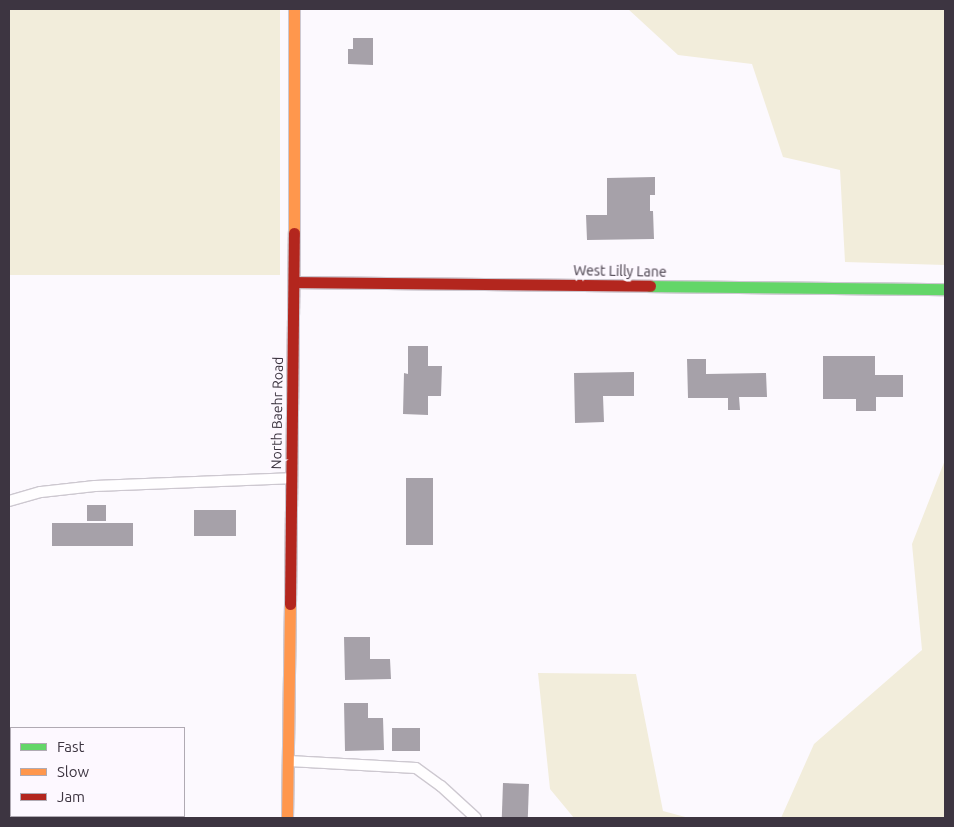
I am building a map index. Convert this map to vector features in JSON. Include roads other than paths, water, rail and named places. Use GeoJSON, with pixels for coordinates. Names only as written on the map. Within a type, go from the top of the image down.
{"type":"FeatureCollection","features":[{"type":"Feature","properties":{"kind":"street","name":"North Baehr Road"},"geometry":{"type":"LineString","coordinates":[[287,818],[294,282],[294,9]]}},
{"type":"Feature","properties":{"kind":"street","name":"West Lilly Lane"},"geometry":{"type":"LineString","coordinates":[[294,282],[945,289]]}},
{"type":"Feature","properties":{"kind":"lane"},"geometry":{"type":"LineString","coordinates":[[9,501],[41,492],[95,486],[291,478]]}},
{"type":"Feature","properties":{"kind":"lane"},"geometry":{"type":"LineString","coordinates":[[288,761],[416,768],[441,786],[476,818]]}}]}
